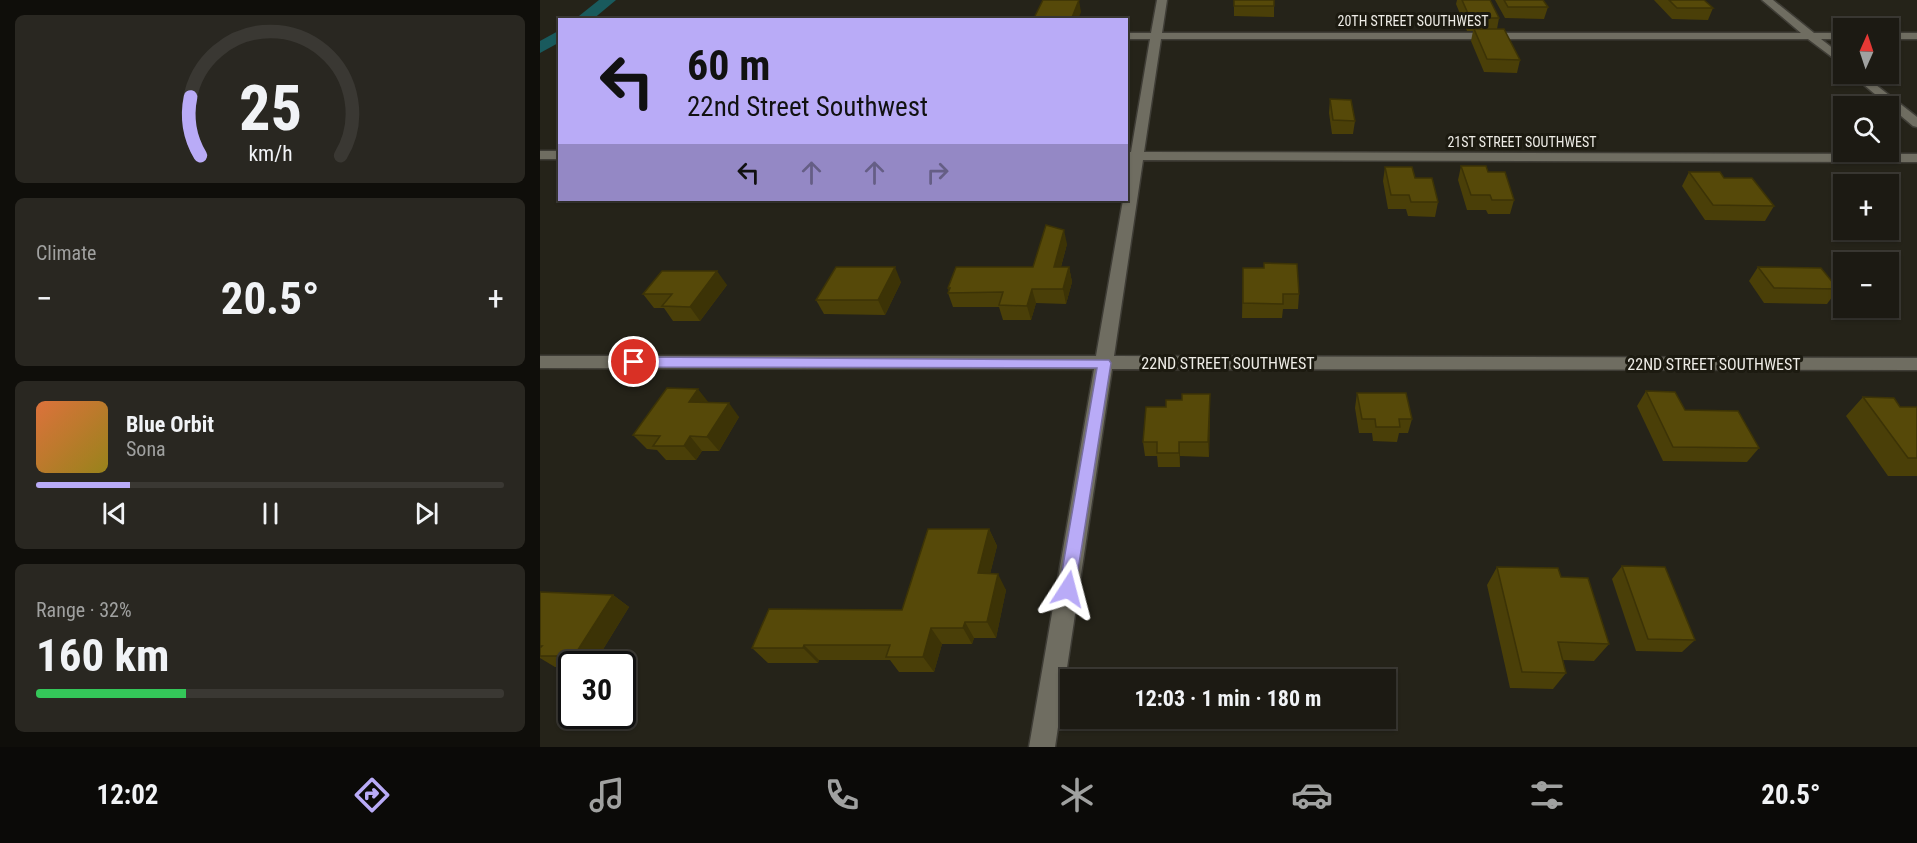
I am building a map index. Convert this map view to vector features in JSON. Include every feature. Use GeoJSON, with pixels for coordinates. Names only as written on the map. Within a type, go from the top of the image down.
{"type":"FeatureCollection","features":[{"type":"Feature","properties":{"kind":"street"},"geometry":{"type":"LineString","coordinates":[[1128,186],[1162,0]]}},
{"type":"Feature","properties":{"kind":"street"},"geometry":{"type":"LineString","coordinates":[[1767,0],[1833,54]]}},
{"type":"Feature","properties":{"kind":"street","name":"20TH STREET SOUTHWEST"},"geometry":{"type":"LineString","coordinates":[[1128,36],[1833,36]]}},
{"type":"Feature","properties":{"kind":"street"},"geometry":{"type":"LineString","coordinates":[[1899,36],[1917,36]]}},
{"type":"Feature","properties":{"kind":"street"},"geometry":{"type":"LineString","coordinates":[[1868,84],[1917,123]]}},
{"type":"Feature","properties":{"kind":"street"},"geometry":{"type":"LineString","coordinates":[[540,155],[558,155]]}},
{"type":"Feature","properties":{"kind":"street","name":"21ST STREET SOUTHWEST"},"geometry":{"type":"LineString","coordinates":[[1132,156],[1917,158]]}},
{"type":"Feature","properties":{"kind":"street"},"geometry":{"type":"LineString","coordinates":[[1042,747],[1104,363],[1126,201]]}},
{"type":"Feature","properties":{"kind":"street","name":"22ND STREET SOUTHWEST"},"geometry":{"type":"LineString","coordinates":[[540,362],[1917,364]]}},
{"type":"Feature","properties":{"kind":"building"},"geometry":{"type":"Polygon","coordinates":[[[1043,0],[1079,0],[1072,18],[1034,18],[1043,0]]]}},
{"type":"Feature","properties":{"kind":"building"},"geometry":{"type":"Polygon","coordinates":[[[1234,0],[1274,0],[1274,6],[1234,6],[1234,0]]]}},
{"type":"Feature","properties":{"kind":"building"},"geometry":{"type":"Polygon","coordinates":[[[1462,0],[1490,0],[1499,18],[1470,18],[1462,0]]]}},
{"type":"Feature","properties":{"kind":"building"},"geometry":{"type":"Polygon","coordinates":[[[1504,0],[1543,0],[1548,7],[1508,7],[1504,0]]]}},
{"type":"Feature","properties":{"kind":"building"},"geometry":{"type":"Polygon","coordinates":[[[1669,0],[1704,0],[1713,8],[1677,8],[1669,0]]]}},
{"type":"Feature","properties":{"kind":"building"},"geometry":{"type":"Polygon","coordinates":[[[1474,29],[1504,29],[1520,60],[1487,59],[1474,29]]]}},
{"type":"Feature","properties":{"kind":"building"},"geometry":{"type":"Polygon","coordinates":[[[1330,99],[1351,100],[1355,121],[1333,120],[1330,99]]]}},
{"type":"Feature","properties":{"kind":"building"},"geometry":{"type":"Polygon","coordinates":[[[1461,166],[1486,166],[1488,172],[1505,172],[1514,200],[1492,200],[1490,195],[1471,195],[1461,166]]]}},
{"type":"Feature","properties":{"kind":"building"},"geometry":{"type":"Polygon","coordinates":[[[1385,167],[1412,167],[1415,178],[1432,178],[1438,202],[1411,202],[1409,195],[1391,195],[1385,167]]]}},
{"type":"Feature","properties":{"kind":"building"},"geometry":{"type":"Polygon","coordinates":[[[1689,172],[1720,172],[1724,178],[1752,178],[1774,206],[1713,205],[1689,172]]]}},
{"type":"Feature","properties":{"kind":"building"},"geometry":{"type":"Polygon","coordinates":[[[1046,225],[1064,230],[1054,267],[1069,267],[1063,289],[1032,289],[1027,306],[999,305],[1003,292],[948,293],[956,267],[1033,267],[1046,225]]]}},
{"type":"Feature","properties":{"kind":"building"},"geometry":{"type":"Polygon","coordinates":[[[1264,263],[1297,264],[1299,294],[1283,294],[1283,304],[1243,303],[1243,268],[1264,268],[1264,263]]]}},
{"type":"Feature","properties":{"kind":"building"},"geometry":{"type":"Polygon","coordinates":[[[836,267],[895,267],[878,300],[816,300],[836,267]]]}},
{"type":"Feature","properties":{"kind":"building"},"geometry":{"type":"Polygon","coordinates":[[[1758,267],[1821,268],[1833,283],[1833,289],[1774,288],[1758,267]]]}},
{"type":"Feature","properties":{"kind":"building"},"geometry":{"type":"Polygon","coordinates":[[[662,271],[717,271],[690,307],[662,306],[672,294],[643,294],[662,271]]]}},
{"type":"Feature","properties":{"kind":"building"},"geometry":{"type":"Polygon","coordinates":[[[667,388],[698,389],[689,402],[729,403],[707,437],[690,436],[684,446],[653,446],[660,436],[633,435],[667,388]]]}},
{"type":"Feature","properties":{"kind":"building"},"geometry":{"type":"Polygon","coordinates":[[[1646,391],[1675,392],[1685,410],[1738,411],[1759,448],[1673,447],[1646,391]]]}},
{"type":"Feature","properties":{"kind":"building"},"geometry":{"type":"Polygon","coordinates":[[[1357,393],[1406,393],[1412,419],[1399,419],[1400,427],[1376,427],[1375,419],[1362,419],[1357,393]]]}},
{"type":"Feature","properties":{"kind":"building"},"geometry":{"type":"Polygon","coordinates":[[[1182,394],[1210,394],[1208,442],[1179,442],[1179,453],[1157,453],[1157,442],[1143,442],[1146,407],[1166,407],[1166,400],[1182,400],[1182,394]]]}},
{"type":"Feature","properties":{"kind":"building"},"geometry":{"type":"Polygon","coordinates":[[[1863,397],[1894,398],[1900,407],[1917,407],[1917,458],[1908,458],[1863,397]]]}},
{"type":"Feature","properties":{"kind":"building"},"geometry":{"type":"Polygon","coordinates":[[[928,529],[989,529],[978,573],[998,574],[987,622],[965,622],[963,628],[931,628],[923,657],[886,657],[890,645],[804,645],[803,648],[752,648],[769,609],[902,610],[928,529]]]}},
{"type":"Feature","properties":{"kind":"building"},"geometry":{"type":"Polygon","coordinates":[[[1622,566],[1665,567],[1695,640],[1648,639],[1622,566]]]}},
{"type":"Feature","properties":{"kind":"building"},"geometry":{"type":"Polygon","coordinates":[[[1497,567],[1558,568],[1561,577],[1588,578],[1609,644],[1558,642],[1566,673],[1522,672],[1497,567]]]}},
{"type":"Feature","properties":{"kind":"building"},"geometry":{"type":"Polygon","coordinates":[[[540,592],[613,595],[577,651],[558,651],[558,656],[540,656],[542,646],[540,646],[540,592]]]}},
{"type":"Feature","properties":{"kind":"waterway"},"geometry":{"type":"LineString","coordinates":[[584,18],[609,0]]}},
{"type":"Feature","properties":{"kind":"waterway"},"geometry":{"type":"LineString","coordinates":[[540,48],[558,36]]}},
{"type":"Feature","properties":{"kind":"route"},"geometry":{"type":"LineString","coordinates":[[634,362],[1104,363],[1068,589]]}}]}
